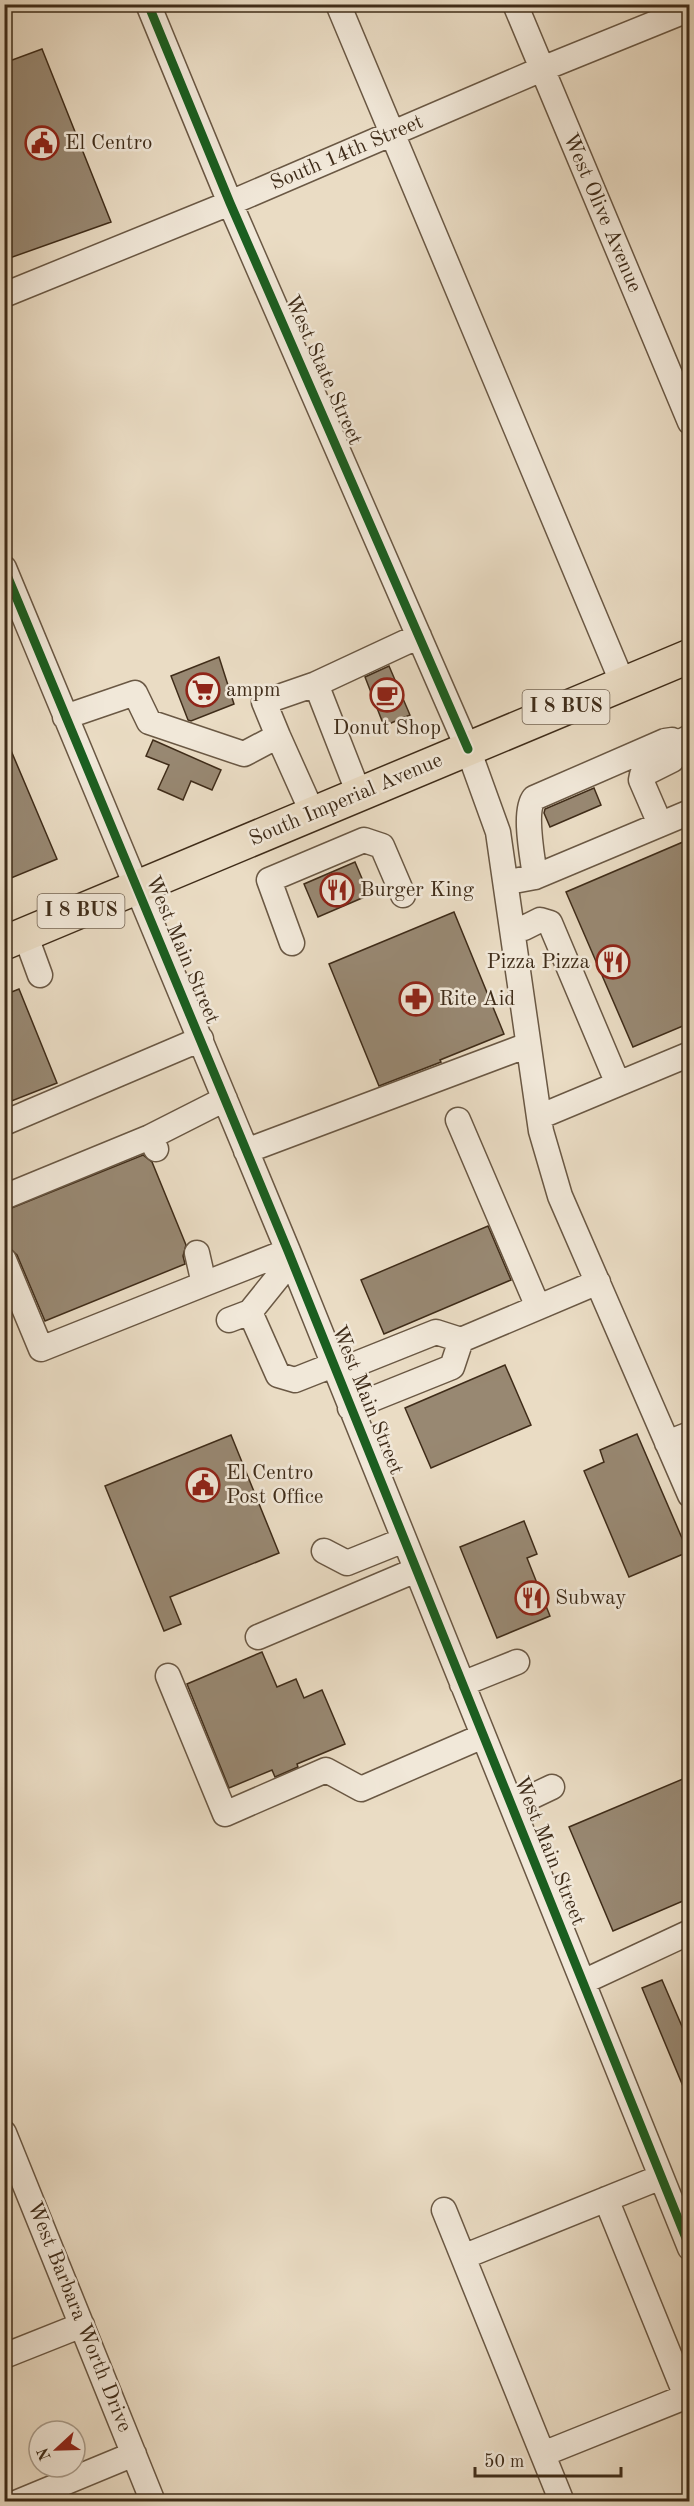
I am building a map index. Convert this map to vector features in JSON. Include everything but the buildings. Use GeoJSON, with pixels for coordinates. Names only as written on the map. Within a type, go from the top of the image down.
{"type":"FeatureCollection","features":[{"type":"Feature","properties":{"kind":"highway","name":"South Imperial Avenue"},"geometry":{"type":"LineString","coordinates":[[136,888],[690,656]]}},
{"type":"Feature","properties":{"kind":"highway","name":"I 8 BUS"},"geometry":{"type":"LineString","coordinates":[[15,939],[136,888]]}},
{"type":"Feature","properties":{"kind":"street","name":"West State Street"},"geometry":{"type":"LineString","coordinates":[[148,4],[230,203],[468,749],[498,832],[541,1131],[560,1196],[690,1495]]}},
{"type":"Feature","properties":{"kind":"street"},"geometry":{"type":"LineString","coordinates":[[338,4],[623,684]]}},
{"type":"Feature","properties":{"kind":"street","name":"West Olive Avenue"},"geometry":{"type":"LineString","coordinates":[[515,4],[690,422]]}},
{"type":"Feature","properties":{"kind":"street","name":"South 14th Street"},"geometry":{"type":"LineString","coordinates":[[4,295],[392,135],[542,69],[686,13]]}},
{"type":"Feature","properties":{"kind":"street","name":"West Main Street"},"geometry":{"type":"LineString","coordinates":[[4,568],[201,1039],[690,2248]]}},
{"type":"Feature","properties":{"kind":"street"},"geometry":{"type":"LineString","coordinates":[[313,814],[264,702],[316,684],[419,636]]}},
{"type":"Feature","properties":{"kind":"street"},"geometry":{"type":"LineString","coordinates":[[316,684],[359,794]]}},
{"type":"Feature","properties":{"kind":"street"},"geometry":{"type":"LineString","coordinates":[[65,717],[135,693],[149,722],[244,754],[278,736]]}},
{"type":"Feature","properties":{"kind":"street"},"geometry":{"type":"LineString","coordinates":[[660,824],[641,780],[642,775],[672,760],[684,740]]}},
{"type":"Feature","properties":{"kind":"street"},"geometry":{"type":"LineString","coordinates":[[535,878],[529,816],[534,798],[665,741],[684,740]]}},
{"type":"Feature","properties":{"kind":"street"},"geometry":{"type":"LineString","coordinates":[[505,882],[535,878],[690,812]]}},
{"type":"Feature","properties":{"kind":"street"},"geometry":{"type":"LineString","coordinates":[[292,943],[269,880],[364,840],[382,846],[403,895]]}},
{"type":"Feature","properties":{"kind":"street"},"geometry":{"type":"LineString","coordinates":[[512,928],[524,928],[540,920],[550,923],[618,1084]]}},
{"type":"Feature","properties":{"kind":"street"},"geometry":{"type":"LineString","coordinates":[[15,939],[40,975]]}},
{"type":"Feature","properties":{"kind":"street"},"geometry":{"type":"LineString","coordinates":[[4,1123],[201,1039]]}},
{"type":"Feature","properties":{"kind":"street"},"geometry":{"type":"LineString","coordinates":[[246,1151],[528,1045]]}},
{"type":"Feature","properties":{"kind":"street"},"geometry":{"type":"LineString","coordinates":[[539,1117],[690,1054]]}},
{"type":"Feature","properties":{"kind":"street"},"geometry":{"type":"LineString","coordinates":[[4,1197],[153,1143],[225,1099]]}},
{"type":"Feature","properties":{"kind":"street"},"geometry":{"type":"LineString","coordinates":[[458,1120],[538,1308]]}},
{"type":"Feature","properties":{"kind":"street"},"geometry":{"type":"LineString","coordinates":[[197,1253],[204,1284]]}},
{"type":"Feature","properties":{"kind":"street"},"geometry":{"type":"LineString","coordinates":[[289,1256],[239,1316],[278,1375],[295,1380],[436,1332],[461,1340],[598,1281]]}},
{"type":"Feature","properties":{"kind":"street"},"geometry":{"type":"LineString","coordinates":[[4,1260],[41,1349],[204,1284],[289,1256]]}},
{"type":"Feature","properties":{"kind":"street"},"geometry":{"type":"LineString","coordinates":[[350,1408],[452,1367],[461,1340]]}},
{"type":"Feature","properties":{"kind":"street"},"geometry":{"type":"LineString","coordinates":[[667,1443],[690,1434]]}},
{"type":"Feature","properties":{"kind":"street"},"geometry":{"type":"LineString","coordinates":[[324,1551],[347,1563],[404,1540]]}},
{"type":"Feature","properties":{"kind":"street"},"geometry":{"type":"LineString","coordinates":[[258,1637],[416,1570]]}},
{"type":"Feature","properties":{"kind":"street"},"geometry":{"type":"LineString","coordinates":[[462,1684],[517,1662]]}},
{"type":"Feature","properties":{"kind":"street"},"geometry":{"type":"LineString","coordinates":[[168,1676],[225,1814],[326,1770],[361,1789],[483,1736]]}},
{"type":"Feature","properties":{"kind":"street"},"geometry":{"type":"LineString","coordinates":[[512,1806],[552,1787]]}},
{"type":"Feature","properties":{"kind":"street"},"geometry":{"type":"LineString","coordinates":[[583,1982],[690,1932]]}},
{"type":"Feature","properties":{"kind":"street","name":"West Barbara Worth Drive"},"geometry":{"type":"LineString","coordinates":[[4,2133],[153,2502]]}},
{"type":"Feature","properties":{"kind":"street"},"geometry":{"type":"LineString","coordinates":[[463,2257],[661,2177]]}},
{"type":"Feature","properties":{"kind":"street"},"geometry":{"type":"LineString","coordinates":[[543,2454],[688,2396],[606,2199]]}},
{"type":"Feature","properties":{"kind":"street"},"geometry":{"type":"LineString","coordinates":[[444,2210],[562,2502]]}},
{"type":"Feature","properties":{"kind":"street"},"geometry":{"type":"LineString","coordinates":[[4,2356],[82,2325]]}},
{"type":"Feature","properties":{"kind":"street"},"geometry":{"type":"LineString","coordinates":[[18,2502],[134,2454]]}},
{"type":"Feature","properties":{"kind":"cycle path"},"geometry":{"type":"LineString","coordinates":[[148,4],[230,203],[468,749]]}},
{"type":"Feature","properties":{"kind":"cycle path"},"geometry":{"type":"LineString","coordinates":[[4,568],[288,1251],[690,2248]]}},
{"type":"Feature","properties":{"kind":"place","name":"El Centro"},"geometry":{"type":"Point","coordinates":[42,143]}},
{"type":"Feature","properties":{"kind":"place","name":"ampm"},"geometry":{"type":"Point","coordinates":[203,690]}},
{"type":"Feature","properties":{"kind":"place","name":"Donut Shop"},"geometry":{"type":"Point","coordinates":[387,695]}},
{"type":"Feature","properties":{"kind":"place","name":"Burger King"},"geometry":{"type":"Point","coordinates":[337,890]}},
{"type":"Feature","properties":{"kind":"place","name":"Pizza Pizza"},"geometry":{"type":"Point","coordinates":[613,962]}},
{"type":"Feature","properties":{"kind":"place","name":"Rite Aid"},"geometry":{"type":"Point","coordinates":[416,999]}},
{"type":"Feature","properties":{"kind":"place","name":"El Centro Post Office"},"geometry":{"type":"Point","coordinates":[203,1485]}},
{"type":"Feature","properties":{"kind":"place","name":"Subway"},"geometry":{"type":"Point","coordinates":[532,1598]}}]}
